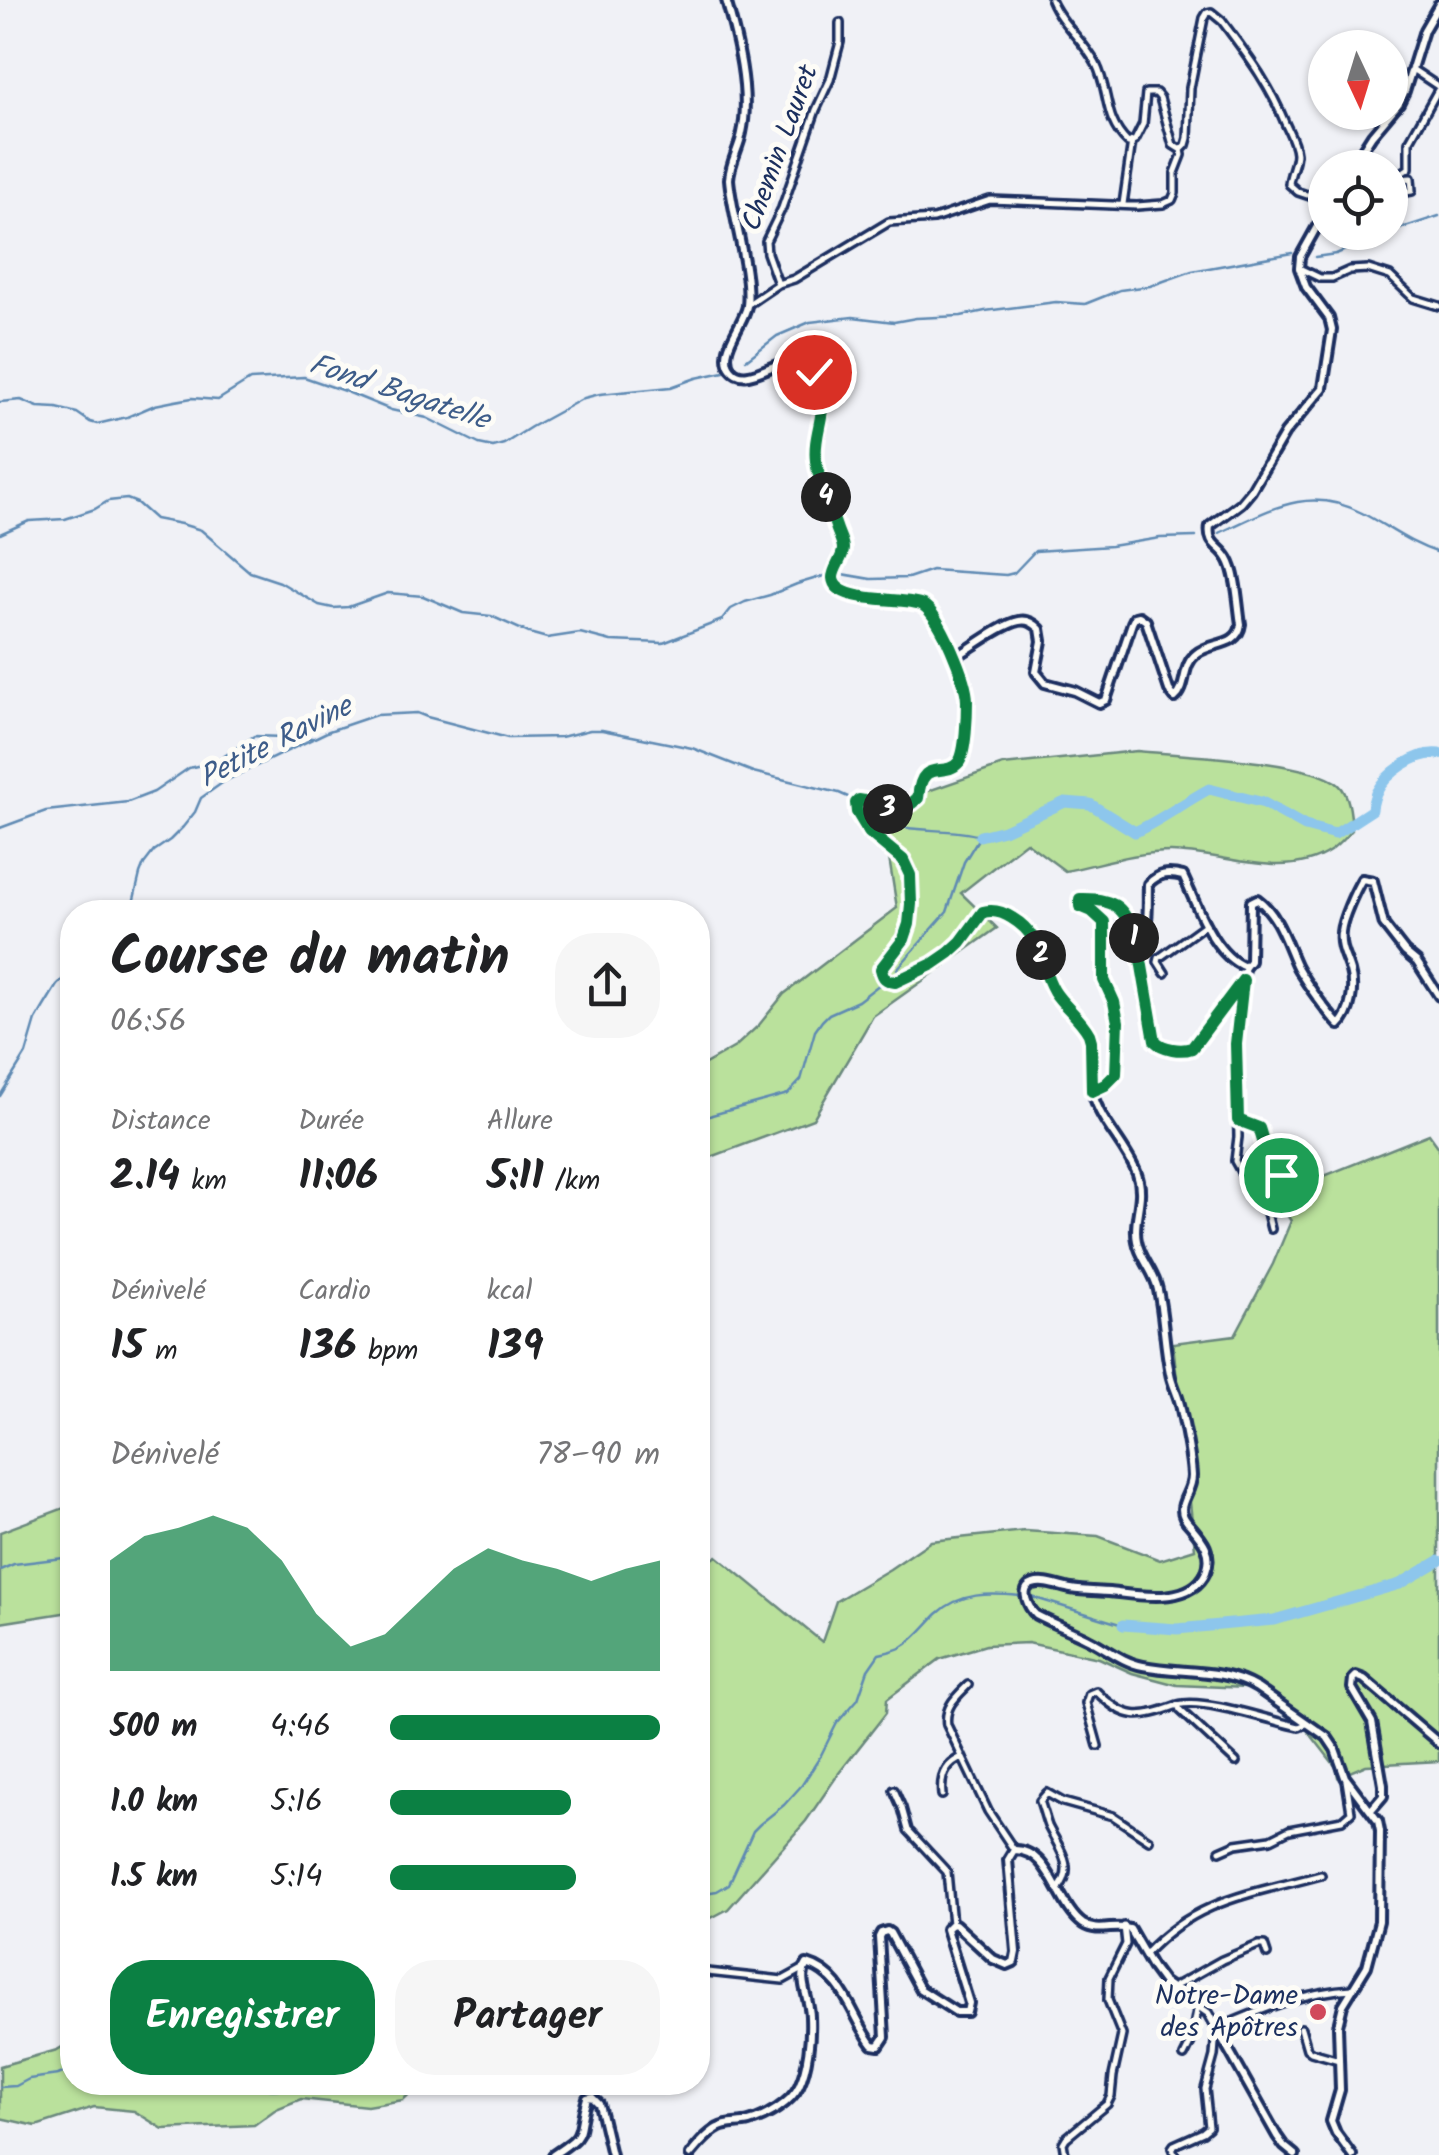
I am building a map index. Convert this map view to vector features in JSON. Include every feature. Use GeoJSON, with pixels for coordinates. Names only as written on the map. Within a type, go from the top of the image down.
{"type":"FeatureCollection","features":[{"type":"Feature","properties":{"kind":"main road"},"geometry":{"type":"LineString","coordinates":[[726,0],[742,71],[744,127],[729,178],[747,305],[727,351],[731,368],[741,374],[752,374],[796,360],[810,366],[822,387],[824,408],[816,458],[843,550],[833,575],[834,583],[856,595],[925,606],[933,613],[954,658],[967,698],[959,762],[925,775],[919,783],[918,798],[903,808],[883,808],[867,800],[856,803],[869,832],[903,860],[910,875],[909,924],[900,946],[881,969],[883,977],[895,982],[933,964],[961,942],[983,912],[1004,913],[1018,922],[1037,942],[1052,988],[1089,1034],[1092,1091],[1102,1117],[1127,1154],[1140,1183],[1136,1240],[1158,1288],[1170,1376],[1179,1399],[1192,1477],[1182,1515],[1206,1546],[1208,1567],[1194,1585],[1165,1596],[1082,1591],[1038,1583],[1026,1589],[1026,1598],[1032,1612],[1041,1618],[1137,1665],[1246,1681],[1327,1737],[1346,1777],[1378,1821],[1379,1921],[1367,1966],[1343,2005],[1339,2019],[1340,2090],[1331,2121],[1352,2155]]}},
{"type":"Feature","properties":{"kind":"main road"},"geometry":{"type":"LineString","coordinates":[[1363,150],[1399,104],[1424,30],[1439,4]]}},
{"type":"Feature","properties":{"kind":"main road"},"geometry":{"type":"LineString","coordinates":[[954,658],[1010,624],[1020,620],[1032,622],[1040,629],[1042,641],[1036,672],[1040,679],[1099,704],[1106,700],[1135,617],[1142,616],[1169,690],[1176,698],[1182,692],[1186,666],[1196,653],[1241,632],[1232,568],[1228,557],[1210,541],[1210,526],[1251,491],[1285,434],[1317,397],[1327,376],[1330,318],[1306,288],[1299,268],[1308,243]]}},
{"type":"Feature","properties":{"kind":"main road"},"geometry":{"type":"LineString","coordinates":[[1092,1091],[1116,1074],[1118,1022],[1104,980],[1104,922],[1080,906],[1080,899],[1112,904],[1123,911],[1138,943],[1146,928],[1148,884],[1162,874],[1183,876],[1206,924],[1230,959],[1244,967],[1250,961],[1250,902],[1257,899],[1263,904],[1285,936],[1302,974],[1339,1025],[1348,1014],[1352,982],[1342,954],[1340,928],[1358,886],[1368,878],[1376,884],[1384,925],[1439,996]]}},
{"type":"Feature","properties":{"kind":"main road"},"geometry":{"type":"LineString","coordinates":[[1371,1810],[1383,1796],[1384,1785],[1372,1722],[1352,1688],[1352,1679],[1364,1679],[1439,1743]]}},
{"type":"Feature","properties":{"kind":"main road"},"geometry":{"type":"LineString","coordinates":[[690,2155],[721,2126],[748,2122],[772,2112],[797,2091],[810,2030],[803,1979],[807,1964],[837,1984],[873,2045],[879,2046],[885,2037],[881,1933],[890,1933],[920,1989],[956,2012],[968,2010],[946,1932],[948,1926],[958,1926],[993,1959],[1014,1962],[1008,1860],[1014,1850],[1037,1860],[1084,1924],[1100,1930],[1124,1926],[1132,1930],[1158,1976],[1208,2014],[1277,2136],[1295,2155]]}},
{"type":"Feature","properties":{"kind":"main road"},"geometry":{"type":"LineString","coordinates":[[552,2155],[578,2137],[584,2104],[592,2097],[599,2104],[611,2155]]}},
{"type":"Feature","properties":{"kind":"street"},"geometry":{"type":"LineString","coordinates":[[1051,0],[1094,59],[1112,122],[1128,143],[1135,140],[1143,124],[1146,92],[1156,93],[1173,145],[1181,150]]}},
{"type":"Feature","properties":{"kind":"street"},"geometry":{"type":"LineString","coordinates":[[747,305],[896,220],[934,219],[990,200],[1154,206],[1172,200],[1176,193],[1176,167],[1188,138],[1190,88],[1204,18],[1211,12],[1222,20],[1274,96],[1295,146],[1289,184],[1308,195]]}},
{"type":"Feature","properties":{"kind":"street","name":"Chemin Lauret"},"geometry":{"type":"LineString","coordinates":[[778,284],[766,241],[830,80],[840,42],[840,24]]}},
{"type":"Feature","properties":{"kind":"street"},"geometry":{"type":"LineString","coordinates":[[1408,169],[1409,142],[1439,87],[1412,68]]}},
{"type":"Feature","properties":{"kind":"street"},"geometry":{"type":"LineString","coordinates":[[1123,204],[1132,141]]}},
{"type":"Feature","properties":{"kind":"street"},"geometry":{"type":"LineString","coordinates":[[1299,268],[1320,278],[1368,269],[1390,276],[1413,298],[1439,306]]}},
{"type":"Feature","properties":{"kind":"street"},"geometry":{"type":"LineString","coordinates":[[1165,973],[1159,958],[1206,924]]}},
{"type":"Feature","properties":{"kind":"street"},"geometry":{"type":"LineString","coordinates":[[1138,943],[1155,1041],[1164,1047],[1192,1048],[1243,980]]}},
{"type":"Feature","properties":{"kind":"street"},"geometry":{"type":"LineString","coordinates":[[1244,967],[1236,1044],[1235,1161],[1266,1208],[1271,1229]]}},
{"type":"Feature","properties":{"kind":"street"},"geometry":{"type":"LineString","coordinates":[[1238,1120],[1259,1128],[1275,1172],[1302,1181]]}},
{"type":"Feature","properties":{"kind":"street"},"geometry":{"type":"LineString","coordinates":[[968,1685],[951,1702],[946,1718],[997,1827],[1014,1850]]}},
{"type":"Feature","properties":{"kind":"street"},"geometry":{"type":"LineString","coordinates":[[1098,1746],[1086,1703],[1088,1694],[1096,1691],[1110,1704],[1132,1715],[1148,1716],[1186,1702],[1300,1727],[1308,1722]]}},
{"type":"Feature","properties":{"kind":"street"},"geometry":{"type":"LineString","coordinates":[[1178,1705],[1236,1762]]}},
{"type":"Feature","properties":{"kind":"street"},"geometry":{"type":"LineString","coordinates":[[942,1795],[947,1768],[962,1757]]}},
{"type":"Feature","properties":{"kind":"street"},"geometry":{"type":"LineString","coordinates":[[1220,1851],[1236,1844],[1271,1839],[1290,1830],[1342,1820],[1350,1812],[1346,1777]]}},
{"type":"Feature","properties":{"kind":"street"},"geometry":{"type":"LineString","coordinates":[[894,1790],[908,1830],[947,1872],[952,1924]]}},
{"type":"Feature","properties":{"kind":"street"},"geometry":{"type":"LineString","coordinates":[[1058,1889],[1065,1881],[1067,1866],[1040,1801],[1046,1793],[1113,1816],[1149,1840]]}},
{"type":"Feature","properties":{"kind":"street"},"geometry":{"type":"LineString","coordinates":[[1145,1954],[1161,1937],[1208,1906],[1321,1876]]}},
{"type":"Feature","properties":{"kind":"street"},"geometry":{"type":"LineString","coordinates":[[1065,2155],[1066,2138],[1112,2096],[1122,2035],[1108,2000],[1110,1978],[1126,1944],[1124,1926]]}},
{"type":"Feature","properties":{"kind":"street"},"geometry":{"type":"LineString","coordinates":[[1172,1988],[1258,1945],[1264,1946],[1268,1954]]}},
{"type":"Feature","properties":{"kind":"street"},"geometry":{"type":"LineString","coordinates":[[710,1971],[783,1980],[803,1969]]}},
{"type":"Feature","properties":{"kind":"street"},"geometry":{"type":"LineString","coordinates":[[1174,2155],[1174,2144],[1208,2127],[1205,2089],[1216,2029],[1322,1992],[1354,1989]]}},
{"type":"Feature","properties":{"kind":"street"},"geometry":{"type":"LineString","coordinates":[[1184,2056],[1191,2042],[1198,2005]]}},
{"type":"Feature","properties":{"kind":"street"},"geometry":{"type":"LineString","coordinates":[[1301,2028],[1310,2052],[1339,2060]]}},
{"type":"Feature","properties":{"kind":"green space"},"geometry":{"type":"Polygon","coordinates":[[[1137,751],[1274,764],[1324,777],[1339,785],[1346,794],[1352,830],[1330,851],[1312,860],[1273,865],[1171,852],[1131,856],[1065,871],[1026,842],[961,893],[997,928],[873,1016],[813,1119],[710,1158],[710,1061],[735,1047],[784,994],[897,908],[883,831],[925,792],[1003,765],[1137,751]]]}},
{"type":"Feature","properties":{"kind":"green space"},"geometry":{"type":"Polygon","coordinates":[[[1429,1134],[1439,1148],[1439,1761],[1366,1765],[1338,1777],[1336,1767],[1304,1726],[1247,1688],[1177,1685],[1132,1673],[1099,1658],[1028,1643],[986,1645],[940,1659],[887,1699],[886,1713],[806,1821],[728,1909],[710,1919],[710,1561],[717,1556],[822,1642],[836,1601],[931,1541],[1025,1531],[1098,1536],[1160,1560],[1195,1549],[1173,1343],[1235,1335],[1291,1221],[1274,1196],[1429,1134]]]}},
{"type":"Feature","properties":{"kind":"green space"},"geometry":{"type":"Polygon","coordinates":[[[60,1510],[60,1613],[0,1623],[0,1532],[60,1510]]]}},
{"type":"Feature","properties":{"kind":"green space"},"geometry":{"type":"Polygon","coordinates":[[[60,2048],[60,2095],[408,2095],[403,2100],[367,2106],[301,2099],[276,2109],[254,2125],[163,2129],[134,2111],[94,2107],[36,2126],[0,2118],[0,2066],[60,2048]]]}},
{"type":"Feature","properties":{"kind":"waterway","name":"Fond Bagatelle"},"geometry":{"type":"LineString","coordinates":[[1408,226],[1439,216]]}},
{"type":"Feature","properties":{"kind":"waterway","name":"Fond Bagatelle"},"geometry":{"type":"LineString","coordinates":[[1315,257],[1345,250]]}},
{"type":"Feature","properties":{"kind":"waterway","name":"Fond Bagatelle"},"geometry":{"type":"LineString","coordinates":[[746,360],[777,336],[810,322],[853,317],[894,322],[1056,302],[1085,304],[1120,290],[1150,286],[1192,271],[1292,253]]}},
{"type":"Feature","properties":{"kind":"waterway","name":"Fond Bagatelle"},"geometry":{"type":"LineString","coordinates":[[0,402],[21,400],[38,407],[57,408],[97,424],[175,401],[218,400],[250,380],[304,377],[391,410],[427,418],[493,447],[584,398],[671,387],[724,372]]}},
{"type":"Feature","properties":{"kind":"waterway"},"geometry":{"type":"LineString","coordinates":[[0,534],[29,521],[65,519],[108,501],[127,499],[155,519],[201,530],[250,572],[280,582],[319,605],[348,607],[388,593],[423,596],[463,613],[491,616],[547,638],[580,633],[611,641],[663,643],[722,620],[731,609],[745,602],[827,575]]}},
{"type":"Feature","properties":{"kind":"waterway"},"geometry":{"type":"LineString","coordinates":[[1219,533],[1272,509],[1324,501],[1362,513],[1439,553]]}},
{"type":"Feature","properties":{"kind":"waterway"},"geometry":{"type":"LineString","coordinates":[[842,574],[871,579],[908,578],[932,570],[1006,575],[1014,573],[1035,551],[1196,537]]}},
{"type":"Feature","properties":{"kind":"waterway","name":"Petite Ravine"},"geometry":{"type":"LineString","coordinates":[[134,900],[144,864],[183,827],[201,798],[225,781],[329,731],[376,715],[417,713],[508,738],[561,737],[602,730],[692,748],[753,772],[848,797]]}},
{"type":"Feature","properties":{"kind":"waterway"},"geometry":{"type":"LineString","coordinates":[[0,828],[46,811],[128,802],[154,792],[189,768],[217,761],[254,736],[312,738]]}},
{"type":"Feature","properties":{"kind":"waterway"},"geometry":{"type":"LineString","coordinates":[[980,836],[1004,830],[1065,802],[1090,804],[1135,832],[1209,789],[1264,803],[1305,826],[1335,834],[1372,810],[1376,793],[1395,771],[1421,756],[1439,754]]}},
{"type":"Feature","properties":{"kind":"waterway"},"geometry":{"type":"LineString","coordinates":[[863,813],[905,828],[980,836],[964,862],[947,912],[897,969]]}},
{"type":"Feature","properties":{"kind":"waterway","name":"Petite Ravine"},"geometry":{"type":"LineString","coordinates":[[0,1096],[26,1054],[36,1020],[60,982]]}},
{"type":"Feature","properties":{"kind":"waterway"},"geometry":{"type":"LineString","coordinates":[[710,1116],[788,1094],[801,1080],[815,1031],[822,1021],[880,984]]}},
{"type":"Feature","properties":{"kind":"waterway"},"geometry":{"type":"LineString","coordinates":[[0,1570],[14,1564],[60,1558]]}},
{"type":"Feature","properties":{"kind":"waterway"},"geometry":{"type":"LineString","coordinates":[[1123,1625],[1177,1629],[1274,1620],[1400,1584],[1439,1561]]}},
{"type":"Feature","properties":{"kind":"waterway"},"geometry":{"type":"LineString","coordinates":[[710,1892],[729,1884],[753,1831],[802,1785],[837,1723],[858,1699],[868,1670],[879,1654],[907,1644],[955,1601],[987,1595],[1020,1596]]}},
{"type":"Feature","properties":{"kind":"waterway"},"geometry":{"type":"LineString","coordinates":[[1032,1597],[1123,1625]]}},
{"type":"Feature","properties":{"kind":"waterway"},"geometry":{"type":"LineString","coordinates":[[0,2087],[60,2074]]}},
{"type":"Feature","properties":{"kind":"place","name":"Notre-Dame des Apôtres"},"geometry":{"type":"Point","coordinates":[1318,2012]}},
{"type":"Feature","properties":{"kind":"route"},"geometry":{"type":"LineString","coordinates":[[814,372],[824,400],[816,445],[817,468],[843,550],[833,575],[834,583],[856,595],[925,606],[933,613],[954,658],[967,698],[959,762],[925,775],[919,783],[918,798],[903,808],[883,808],[867,800],[856,803],[869,832],[903,860],[910,875],[909,924],[900,946],[881,969],[883,977],[895,982],[933,964],[961,942],[983,912],[1004,913],[1037,942],[1052,988],[1085,1026],[1091,1041],[1092,1091],[1098,1090],[1116,1074],[1118,1022],[1104,980],[1104,922],[1080,906],[1080,899],[1112,904],[1130,920],[1134,941],[1138,943],[1158,1045],[1192,1048],[1243,980],[1236,1044],[1238,1120],[1259,1128],[1271,1167],[1281,1175]]}}]}
